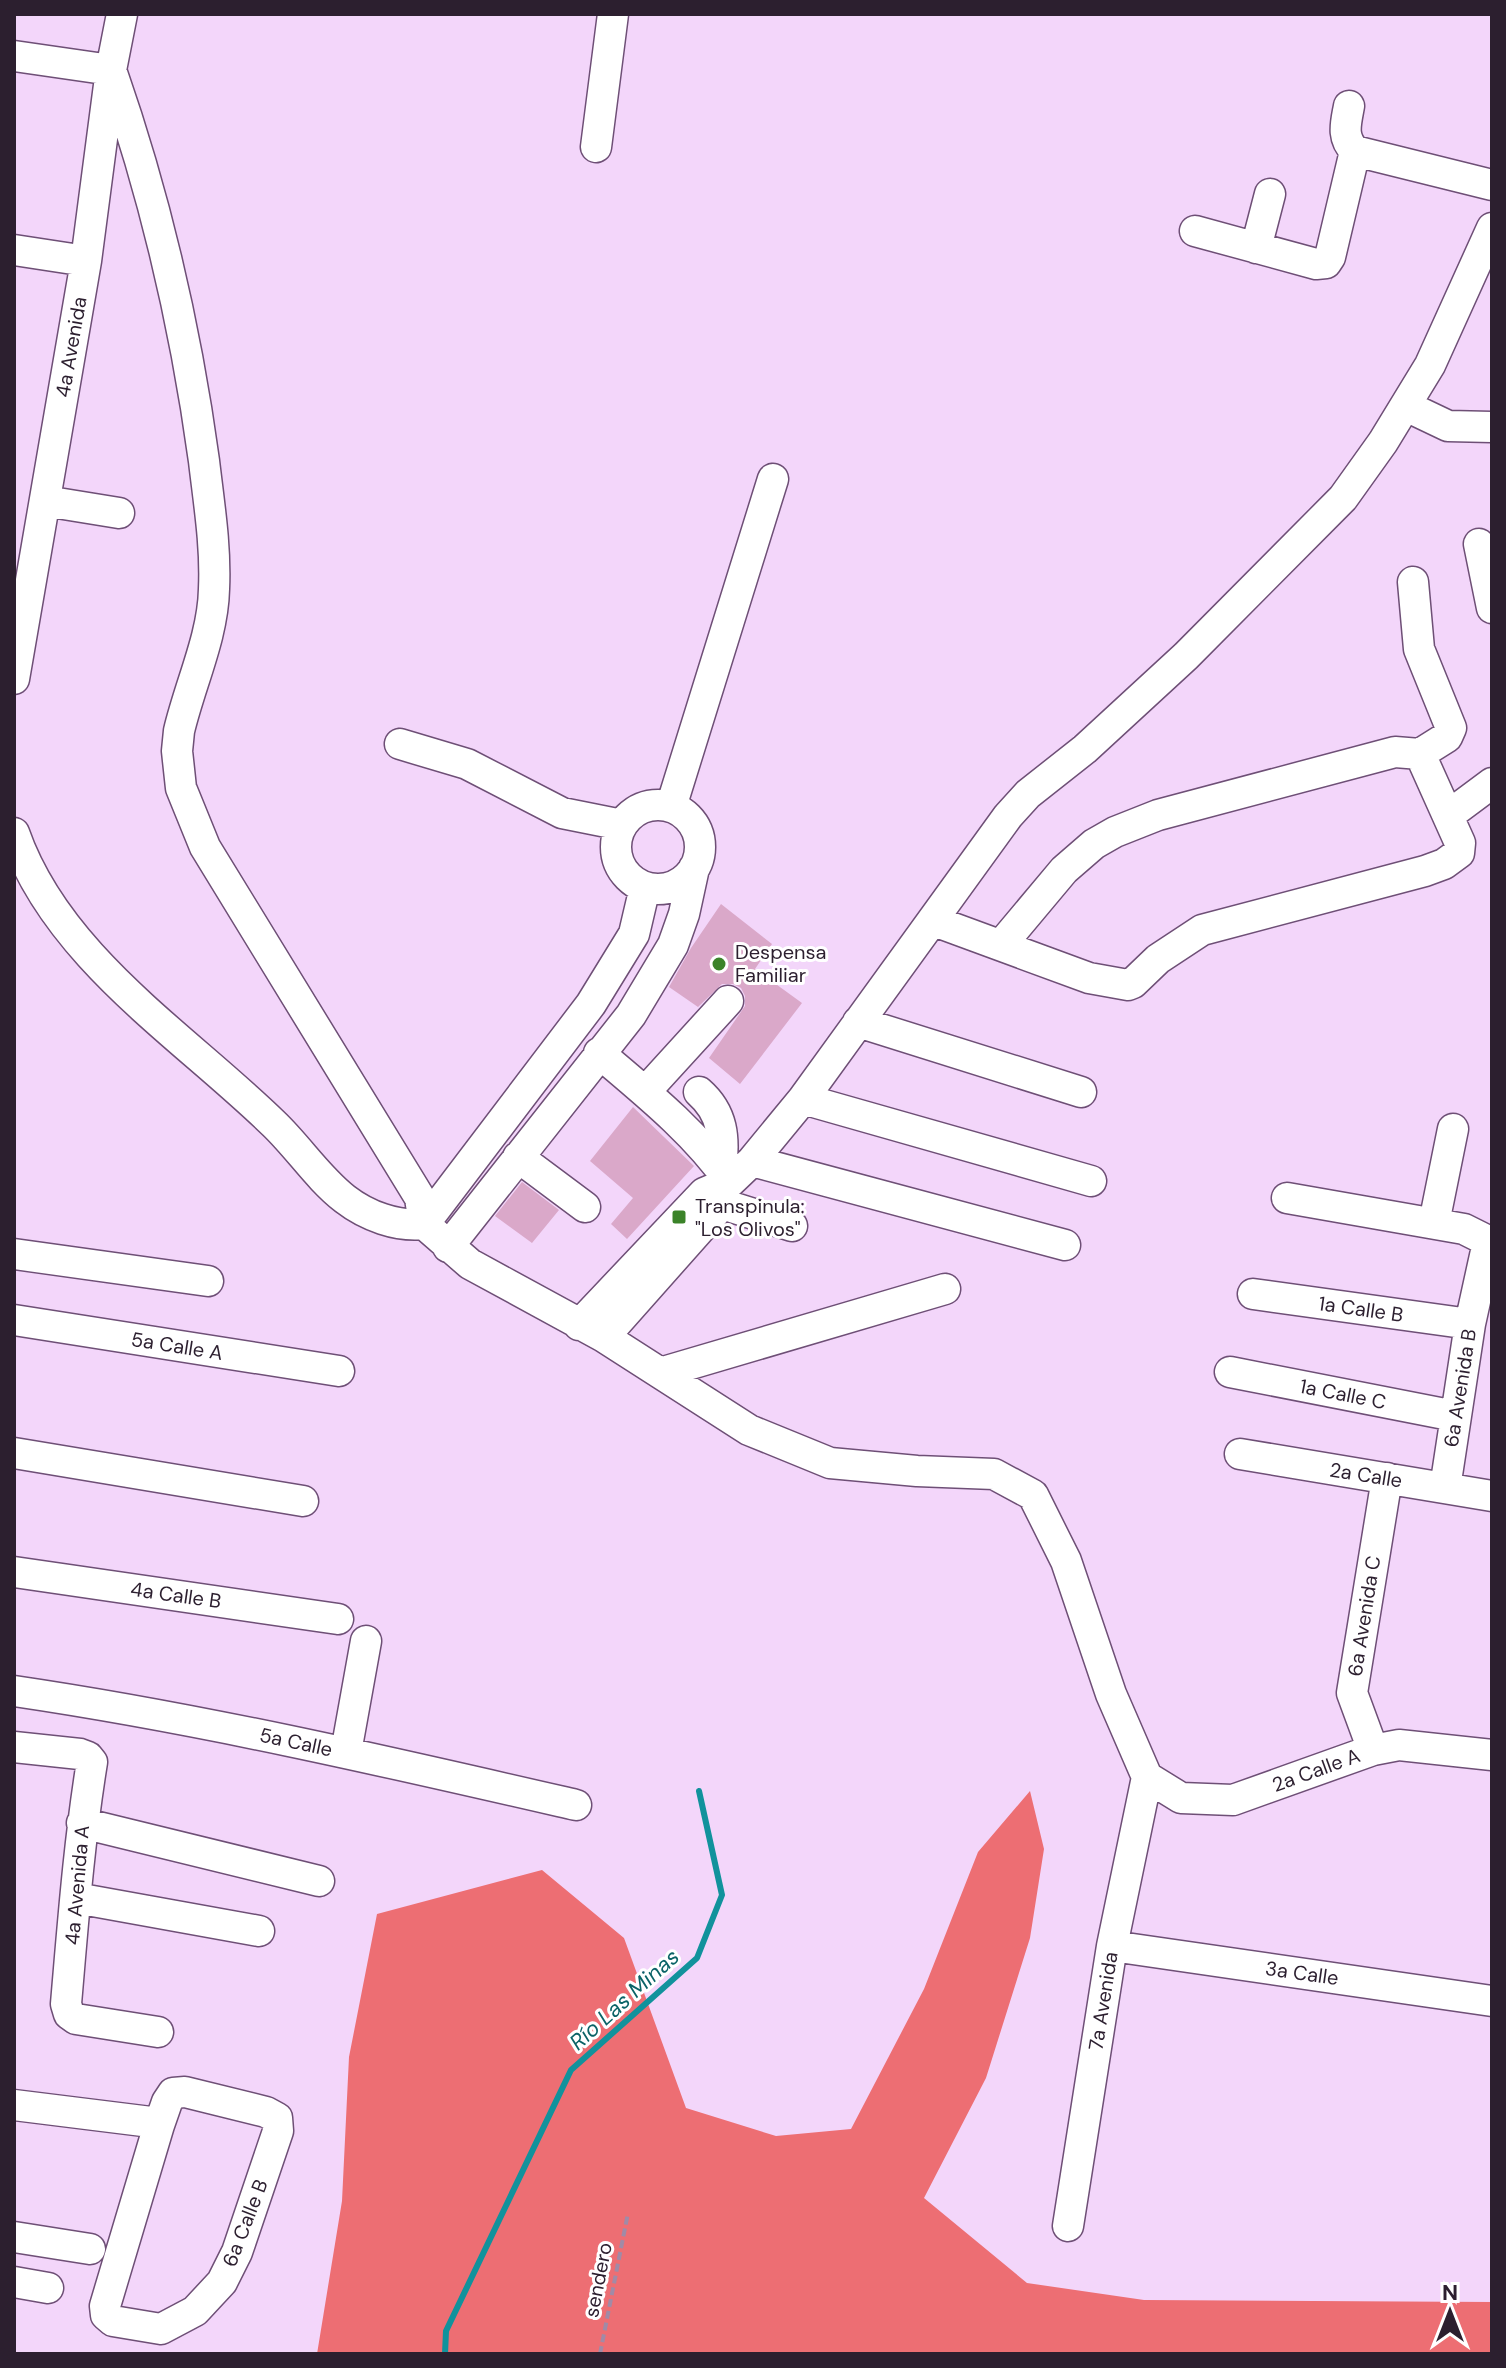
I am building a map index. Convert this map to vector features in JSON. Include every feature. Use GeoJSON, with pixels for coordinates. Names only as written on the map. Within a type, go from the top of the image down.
{"type":"FeatureCollection","features":[{"type":"Feature","properties":{"kind":"street","name":"4a Avenida"},"geometry":{"type":"LineString","coordinates":[[14,679],[26,532],[45,501],[86,261],[111,70],[122,14]]}},
{"type":"Feature","properties":{"kind":"street"},"geometry":{"type":"LineString","coordinates":[[596,147],[613,14]]}},
{"type":"Feature","properties":{"kind":"street"},"geometry":{"type":"LineString","coordinates":[[14,56],[111,70],[137,145],[178,317],[199,426],[212,525],[213,605],[179,731],[177,751],[181,788],[192,818],[218,869],[420,1198],[424,1224],[448,1247],[490,1277],[592,1331],[749,1430],[830,1463],[994,1474],[1033,1495],[1066,1561],[1111,1694],[1147,1777]]}},
{"type":"Feature","properties":{"kind":"street"},"geometry":{"type":"LineString","coordinates":[[1349,106],[1345,130],[1349,145],[1355,151],[1492,185]]}},
{"type":"Feature","properties":{"kind":"street"},"geometry":{"type":"LineString","coordinates":[[1195,231],[1316,264],[1328,260],[1355,151]]}},
{"type":"Feature","properties":{"kind":"street"},"geometry":{"type":"LineString","coordinates":[[1256,248],[1270,194]]}},
{"type":"Feature","properties":{"kind":"street"},"geometry":{"type":"LineString","coordinates":[[592,1331],[630,1307],[724,1185],[752,1161],[803,1099],[1008,816],[1028,794],[1085,749],[1186,656],[1318,526],[1365,469],[1430,365],[1486,261],[1492,228]]}},
{"type":"Feature","properties":{"kind":"street"},"geometry":{"type":"LineString","coordinates":[[14,250],[86,261]]}},
{"type":"Feature","properties":{"kind":"street"},"geometry":{"type":"LineString","coordinates":[[1406,406],[1448,426],[1492,427]]}},
{"type":"Feature","properties":{"kind":"street"},"geometry":{"type":"LineString","coordinates":[[671,807],[773,479]]}},
{"type":"Feature","properties":{"kind":"street"},"geometry":{"type":"LineString","coordinates":[[45,501],[119,513]]}},
{"type":"Feature","properties":{"kind":"street"},"geometry":{"type":"LineString","coordinates":[[1479,544],[1492,608]]}},
{"type":"Feature","properties":{"kind":"street"},"geometry":{"type":"LineString","coordinates":[[1002,944],[1064,870],[1094,844],[1135,823],[1197,803],[1395,752],[1420,754],[1447,737],[1451,728],[1419,649],[1413,582]]}},
{"type":"Feature","properties":{"kind":"street"},"geometry":{"type":"LineString","coordinates":[[400,744],[467,764],[562,813],[622,825]]}},
{"type":"Feature","properties":{"kind":"street"},"geometry":{"type":"LineString","coordinates":[[934,921],[1089,978],[1129,985],[1175,946],[1202,930],[1453,859],[1460,848],[1449,815],[1420,754]]}},
{"type":"Feature","properties":{"kind":"street"},"geometry":{"type":"LineString","coordinates":[[1449,815],[1492,783]]}},
{"type":"Feature","properties":{"kind":"street"},"geometry":{"type":"LineString","coordinates":[[448,1247],[631,1015],[673,945],[684,914],[700,843],[697,831],[690,820],[671,807],[649,806],[629,816],[622,825],[616,848],[618,860],[634,881],[645,887],[667,888],[678,884],[694,868]]}},
{"type":"Feature","properties":{"kind":"street"},"geometry":{"type":"LineString","coordinates":[[14,833],[52,907],[103,967],[167,1031],[274,1124],[346,1200],[388,1221],[408,1226],[424,1224],[591,1004],[634,934],[645,887]]}},
{"type":"Feature","properties":{"kind":"street"},"geometry":{"type":"LineString","coordinates":[[645,1092],[728,1001]]}},
{"type":"Feature","properties":{"kind":"street"},"geometry":{"type":"LineString","coordinates":[[858,1022],[1081,1092]]}},
{"type":"Feature","properties":{"kind":"street"},"geometry":{"type":"LineString","coordinates":[[599,1053],[645,1092],[724,1185],[792,1226]]}},
{"type":"Feature","properties":{"kind":"street"},"geometry":{"type":"LineString","coordinates":[[699,1092],[711,1103],[721,1126],[724,1185]]}},
{"type":"Feature","properties":{"kind":"street"},"geometry":{"type":"LineString","coordinates":[[803,1099],[1091,1181]]}},
{"type":"Feature","properties":{"kind":"street"},"geometry":{"type":"LineString","coordinates":[[1434,1223],[1453,1129]]}},
{"type":"Feature","properties":{"kind":"street"},"geometry":{"type":"LineString","coordinates":[[518,1157],[585,1207]]}},
{"type":"Feature","properties":{"kind":"street"},"geometry":{"type":"LineString","coordinates":[[752,1161],[1065,1245]]}},
{"type":"Feature","properties":{"kind":"street"},"geometry":{"type":"LineString","coordinates":[[592,1331],[704,1193],[724,1185]]}},
{"type":"Feature","properties":{"kind":"street"},"geometry":{"type":"LineString","coordinates":[[1287,1198],[1434,1223],[1470,1231],[1490,1243]]}},
{"type":"Feature","properties":{"kind":"street","name":"6a Avenida B"},"geometry":{"type":"LineString","coordinates":[[1445,1488],[1470,1324],[1490,1243]]}},
{"type":"Feature","properties":{"kind":"street"},"geometry":{"type":"LineString","coordinates":[[14,1254],[208,1281]]}},
{"type":"Feature","properties":{"kind":"street"},"geometry":{"type":"LineString","coordinates":[[648,1366],[945,1289]]}},
{"type":"Feature","properties":{"kind":"street","name":"1a Calle B"},"geometry":{"type":"LineString","coordinates":[[1253,1294],[1470,1324]]}},
{"type":"Feature","properties":{"kind":"street"},"geometry":{"type":"LineString","coordinates":[[630,1307],[627,1322],[648,1366]]}},
{"type":"Feature","properties":{"kind":"street","name":"5a Calle A"},"geometry":{"type":"LineString","coordinates":[[14,1320],[339,1371]]}},
{"type":"Feature","properties":{"kind":"street","name":"1a Calle C"},"geometry":{"type":"LineString","coordinates":[[1230,1372],[1455,1416]]}},
{"type":"Feature","properties":{"kind":"street"},"geometry":{"type":"LineString","coordinates":[[14,1453],[303,1501]]}},
{"type":"Feature","properties":{"kind":"street","name":"2a Calle"},"geometry":{"type":"LineString","coordinates":[[1240,1454],[1492,1496]]}},
{"type":"Feature","properties":{"kind":"street","name":"6a Avenida C"},"geometry":{"type":"LineString","coordinates":[[1373,1750],[1352,1693],[1387,1478]]}},
{"type":"Feature","properties":{"kind":"street","name":"4a Calle B"},"geometry":{"type":"LineString","coordinates":[[14,1572],[338,1619]]}},
{"type":"Feature","properties":{"kind":"street"},"geometry":{"type":"LineString","coordinates":[[346,1752],[366,1641]]}},
{"type":"Feature","properties":{"kind":"street","name":"5a Calle"},"geometry":{"type":"LineString","coordinates":[[14,1691],[132,1709],[346,1752],[576,1805]]}},
{"type":"Feature","properties":{"kind":"street","name":"2a Calle A"},"geometry":{"type":"LineString","coordinates":[[1147,1777],[1181,1798],[1233,1800],[1373,1750],[1399,1745],[1492,1755]]}},
{"type":"Feature","properties":{"kind":"street","name":"4a Avenida A"},"geometry":{"type":"LineString","coordinates":[[14,1747],[80,1754],[92,1762],[82,1823],[66,2004],[69,2014],[76,2019],[158,2032]]}},
{"type":"Feature","properties":{"kind":"street","name":"7a Avenida"},"geometry":{"type":"LineString","coordinates":[[1068,2226],[1112,1946],[1147,1777]]}},
{"type":"Feature","properties":{"kind":"street"},"geometry":{"type":"LineString","coordinates":[[82,1823],[319,1881]]}},
{"type":"Feature","properties":{"kind":"street"},"geometry":{"type":"LineString","coordinates":[[76,1898],[259,1931]]}},
{"type":"Feature","properties":{"kind":"street","name":"3a Calle"},"geometry":{"type":"LineString","coordinates":[[1112,1946],[1492,2001]]}},
{"type":"Feature","properties":{"kind":"street","name":"6a Calle B"},"geometry":{"type":"LineString","coordinates":[[185,2092],[266,2112],[277,2118],[278,2131],[237,2252],[222,2282],[195,2311],[161,2329],[113,2321],[106,2315],[105,2306],[159,2125],[173,2093],[185,2092]]}},
{"type":"Feature","properties":{"kind":"street"},"geometry":{"type":"LineString","coordinates":[[14,2105],[159,2125]]}},
{"type":"Feature","properties":{"kind":"street"},"geometry":{"type":"LineString","coordinates":[[14,2237],[90,2249]]}},
{"type":"Feature","properties":{"kind":"street"},"geometry":{"type":"LineString","coordinates":[[14,2282],[48,2288]]}},
{"type":"Feature","properties":{"kind":"path","name":"sendero"},"geometry":{"type":"LineString","coordinates":[[600,2354],[628,2213]]}},
{"type":"Feature","properties":{"kind":"shaded area"},"geometry":{"type":"Polygon","coordinates":[[[1030,1791],[1044,1849],[1030,1938],[986,2078],[924,2198],[1027,2283],[1144,2300],[1492,2302],[1492,2354],[317,2354],[342,2201],[349,2057],[377,1914],[542,1870],[624,1938],[686,2108],[776,2136],[851,2129],[924,1989],[978,1852],[1030,1791]]]}},
{"type":"Feature","properties":{"kind":"building"},"geometry":{"type":"Polygon","coordinates":[[[721,904],[772,944],[755,969],[802,1003],[740,1084],[709,1058],[745,1006],[741,988],[722,984],[698,1007],[669,987],[721,904]]]}},
{"type":"Feature","properties":{"kind":"building"},"geometry":{"type":"Polygon","coordinates":[[[633,1107],[694,1166],[627,1239],[611,1224],[633,1198],[590,1161],[633,1107]]]}},
{"type":"Feature","properties":{"kind":"building"},"geometry":{"type":"Polygon","coordinates":[[[522,1182],[559,1210],[532,1243],[495,1216],[522,1182]]]}},
{"type":"Feature","properties":{"kind":"waterway","name":"Río Las Minas"},"geometry":{"type":"LineString","coordinates":[[445,2354],[446,2331],[571,2070],[697,1958],[722,1895],[699,1791]]}},
{"type":"Feature","properties":{"kind":"place","name":"Despensa Familiar"},"geometry":{"type":"Point","coordinates":[719,964]}},
{"type":"Feature","properties":{"kind":"place","name":"Transpinula: \"Los Olivos\""},"geometry":{"type":"Point","coordinates":[679,1217]}}]}
